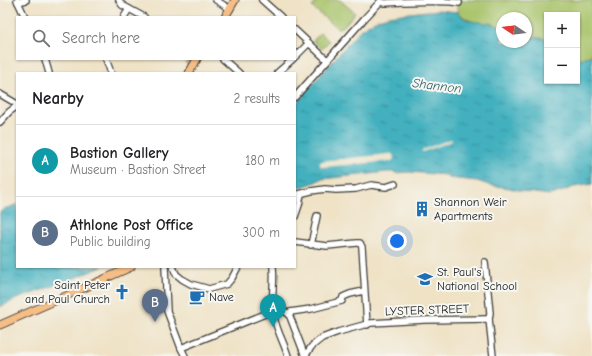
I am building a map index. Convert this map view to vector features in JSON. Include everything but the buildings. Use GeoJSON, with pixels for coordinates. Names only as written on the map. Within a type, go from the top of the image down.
{"type":"FeatureCollection","features":[{"type":"Feature","properties":{"kind":"main road"},"geometry":{"type":"LineString","coordinates":[[226,16],[235,0]]}},
{"type":"Feature","properties":{"kind":"main road"},"geometry":{"type":"LineString","coordinates":[[189,72],[194,62]]}},
{"type":"Feature","properties":{"kind":"main road"},"geometry":{"type":"LineString","coordinates":[[0,325],[129,268]]}},
{"type":"Feature","properties":{"kind":"street"},"geometry":{"type":"LineString","coordinates":[[24,16],[17,1],[26,0]]}},
{"type":"Feature","properties":{"kind":"street"},"geometry":{"type":"LineString","coordinates":[[119,0],[122,5],[142,16]]}},
{"type":"Feature","properties":{"kind":"street"},"geometry":{"type":"LineString","coordinates":[[216,0],[230,8]]}},
{"type":"Feature","properties":{"kind":"street"},"geometry":{"type":"LineString","coordinates":[[262,0],[279,16]]}},
{"type":"Feature","properties":{"kind":"street"},"geometry":{"type":"LineString","coordinates":[[296,96],[379,1],[384,3],[444,1],[459,3]]}},
{"type":"Feature","properties":{"kind":"street"},"geometry":{"type":"LineString","coordinates":[[125,16],[129,9]]}},
{"type":"Feature","properties":{"kind":"street"},"geometry":{"type":"LineString","coordinates":[[296,31],[327,60]]}},
{"type":"Feature","properties":{"kind":"street"},"geometry":{"type":"LineString","coordinates":[[296,56],[309,42]]}},
{"type":"Feature","properties":{"kind":"street"},"geometry":{"type":"LineString","coordinates":[[45,60],[49,72]]}},
{"type":"Feature","properties":{"kind":"street"},"geometry":{"type":"LineString","coordinates":[[106,60],[111,72]]}},
{"type":"Feature","properties":{"kind":"street"},"geometry":{"type":"LineString","coordinates":[[224,60],[238,72]]}},
{"type":"Feature","properties":{"kind":"street"},"geometry":{"type":"LineString","coordinates":[[278,72],[292,60]]}},
{"type":"Feature","properties":{"kind":"street"},"geometry":{"type":"LineString","coordinates":[[0,94],[16,104]]}},
{"type":"Feature","properties":{"kind":"street"},"geometry":{"type":"LineString","coordinates":[[0,122],[16,106]]}},
{"type":"Feature","properties":{"kind":"street"},"geometry":{"type":"LineString","coordinates":[[296,214],[299,205],[298,194],[325,189],[356,189],[372,185],[386,187],[395,184]]}},
{"type":"Feature","properties":{"kind":"street"},"geometry":{"type":"LineString","coordinates":[[311,245],[317,216]]}},
{"type":"Feature","properties":{"kind":"street"},"geometry":{"type":"LineString","coordinates":[[296,242],[327,246],[357,242],[360,243],[362,247],[367,324]]}},
{"type":"Feature","properties":{"kind":"street"},"geometry":{"type":"LineString","coordinates":[[485,262],[493,356]]}},
{"type":"Feature","properties":{"kind":"street"},"geometry":{"type":"LineString","coordinates":[[165,268],[167,310],[185,356]]}},
{"type":"Feature","properties":{"kind":"street"},"geometry":{"type":"LineString","coordinates":[[173,268],[176,274],[182,279],[191,284],[209,289],[227,284],[237,268]]}},
{"type":"Feature","properties":{"kind":"street"},"geometry":{"type":"LineString","coordinates":[[273,268],[274,317],[288,356]]}},
{"type":"Feature","properties":{"kind":"street"},"geometry":{"type":"LineString","coordinates":[[288,314],[290,312],[311,309],[342,301],[343,297],[364,291]]}},
{"type":"Feature","properties":{"kind":"street"},"geometry":{"type":"LineString","coordinates":[[181,348],[270,312],[273,309],[278,309],[288,314],[305,356]]}},
{"type":"Feature","properties":{"kind":"street","name":"LYSTER STREET"},"geometry":{"type":"LineString","coordinates":[[305,356],[312,346],[322,338],[367,324],[424,320],[489,319]]}},
{"type":"Feature","properties":{"kind":"green space"},"geometry":{"type":"Polygon","coordinates":[[[318,0],[340,0],[355,13],[343,27],[337,28],[312,7],[318,0]]]}},
{"type":"Feature","properties":{"kind":"green space"},"geometry":{"type":"Polygon","coordinates":[[[460,0],[592,0],[592,55],[580,59],[580,12],[544,12],[544,39],[532,36],[532,12],[496,12],[496,26],[489,23],[473,22],[459,14],[457,7],[460,0]]]}},
{"type":"Feature","properties":{"kind":"green space"},"geometry":{"type":"Polygon","coordinates":[[[320,33],[329,41],[322,49],[313,41],[320,33]]]}},
{"type":"Feature","properties":{"kind":"water","name":"Shannon"},"geometry":{"type":"Polygon","coordinates":[[[439,10],[458,12],[461,16],[468,20],[496,25],[496,48],[532,48],[532,36],[544,39],[544,84],[580,84],[580,59],[592,55],[592,184],[574,187],[550,195],[489,185],[477,181],[449,178],[447,175],[386,172],[321,179],[296,189],[296,103],[305,94],[303,93],[308,86],[310,87],[361,29],[378,19],[388,16],[439,10]]]}},
{"type":"Feature","properties":{"kind":"water"},"geometry":{"type":"Polygon","coordinates":[[[16,204],[16,268],[99,268],[16,299],[0,307],[0,212],[16,204]]]}},
{"type":"Feature","properties":{"kind":"pier"},"geometry":{"type":"Polygon","coordinates":[[[451,139],[452,141],[422,152],[422,150],[451,139]]]}},
{"type":"Feature","properties":{"kind":"pier"},"geometry":{"type":"Polygon","coordinates":[[[392,154],[394,157],[391,161],[322,167],[320,165],[322,161],[392,154]]]}},
{"type":"Feature","properties":{"kind":"tunnel"},"geometry":{"type":"LineString","coordinates":[[188,60],[191,63]]}},
{"type":"Feature","properties":{"kind":"place","name":"Shannon Weir Apartments"},"geometry":{"type":"Point","coordinates":[422,209]}},
{"type":"Feature","properties":{"kind":"place","name":"St. Paul's National School"},"geometry":{"type":"Point","coordinates":[425,279]}},
{"type":"Feature","properties":{"kind":"place","name":"Saint Peter and Paul Church"},"geometry":{"type":"Point","coordinates":[122,292]}},
{"type":"Feature","properties":{"kind":"place","name":"Nave"},"geometry":{"type":"Point","coordinates":[197,297]}},
{"type":"Feature","properties":{"kind":"place","name":"Athlone Post Office"},"geometry":{"type":"Point","coordinates":[155,322]}},
{"type":"Feature","properties":{"kind":"place","name":"Bastion Gallery"},"geometry":{"type":"Point","coordinates":[273,327]}}]}
